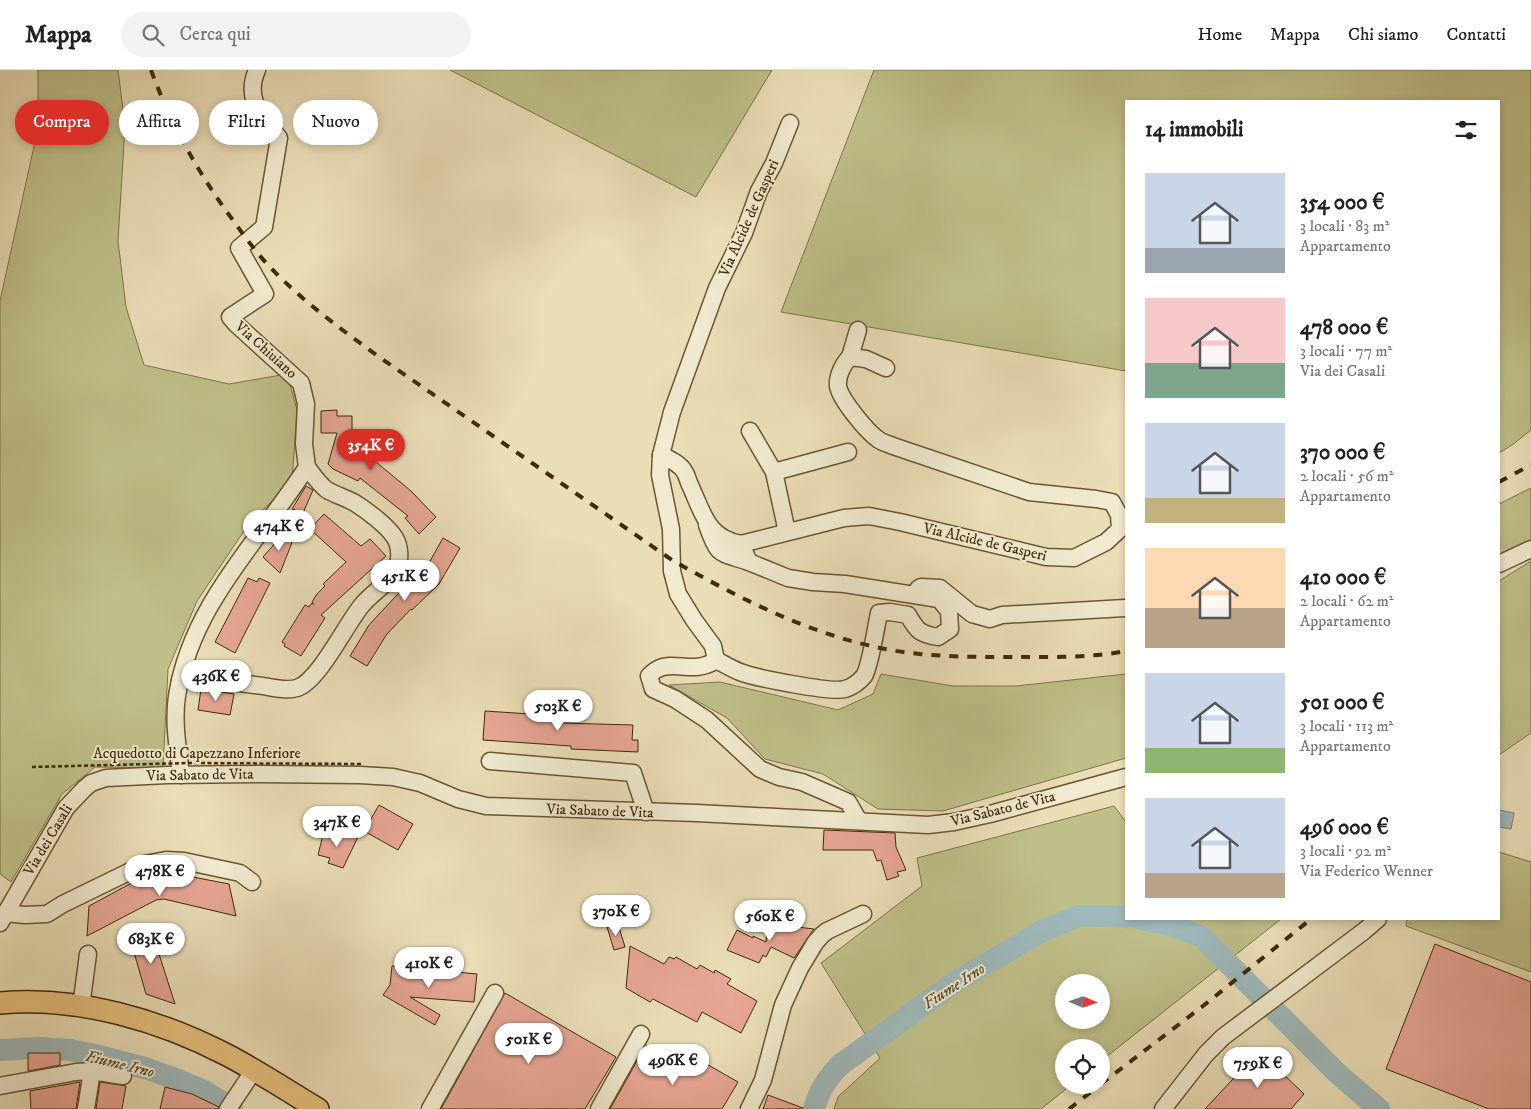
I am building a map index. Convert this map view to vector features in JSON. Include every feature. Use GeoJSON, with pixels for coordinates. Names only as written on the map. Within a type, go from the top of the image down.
{"type":"FeatureCollection","features":[{"type":"Feature","properties":{"kind":"main road"},"geometry":{"type":"LineString","coordinates":[[0,1003],[47,1003],[81,1007],[125,1016],[170,1029],[254,1070],[318,1109]]}},
{"type":"Feature","properties":{"kind":"street","name":"Via Chiuiano"},"geometry":{"type":"LineString","coordinates":[[257,70],[253,79],[253,100],[279,138],[264,228],[240,248],[265,294],[230,317],[301,382],[306,404],[304,444],[307,467]]}},
{"type":"Feature","properties":{"kind":"street","name":"Via Alcide de Gasperi"},"geometry":{"type":"LineString","coordinates":[[716,660],[713,646],[678,594],[672,571],[671,529],[660,475],[661,455],[672,412],[717,288],[744,233],[759,191],[774,163],[790,123]]}},
{"type":"Feature","properties":{"kind":"street"},"geometry":{"type":"LineString","coordinates":[[858,330],[850,357],[866,359],[886,368]]}},
{"type":"Feature","properties":{"kind":"street","name":"Via Alcide de Gasperi"},"geometry":{"type":"LineString","coordinates":[[741,544],[844,518],[869,516],[1046,557],[1074,558],[1106,542],[1120,529],[1119,515],[1112,502],[1029,492],[879,440],[860,422],[838,386],[843,364],[850,357]]}},
{"type":"Feature","properties":{"kind":"street"},"geometry":{"type":"LineString","coordinates":[[750,431],[774,472],[787,532]]}},
{"type":"Feature","properties":{"kind":"street"},"geometry":{"type":"LineString","coordinates":[[774,472],[848,452]]}},
{"type":"Feature","properties":{"kind":"street"},"geometry":{"type":"LineString","coordinates":[[661,455],[676,462],[684,471],[714,547],[722,553],[750,562],[788,578],[845,584],[939,599],[948,611],[950,629],[938,637],[925,635],[915,627],[908,615],[890,612],[879,613],[870,659],[864,675],[855,684],[844,690],[771,680],[740,672],[716,660],[708,665],[694,668],[659,668],[648,676],[653,689],[675,699],[707,720],[760,769],[779,778],[802,782],[848,802],[859,822]]}},
{"type":"Feature","properties":{"kind":"street"},"geometry":{"type":"LineString","coordinates":[[174,775],[177,696],[180,680],[184,663],[192,638],[231,571],[288,496],[307,467],[327,490],[356,504],[387,528],[396,539],[400,561],[396,571],[365,601],[352,617],[317,672],[304,685],[283,689],[205,680],[180,680]]}},
{"type":"Feature","properties":{"kind":"street"},"geometry":{"type":"LineString","coordinates":[[706,523],[718,536],[729,542],[741,544],[750,562]]}},
{"type":"Feature","properties":{"kind":"street"},"geometry":{"type":"LineString","coordinates":[[1500,564],[1531,549]]}},
{"type":"Feature","properties":{"kind":"street"},"geometry":{"type":"LineString","coordinates":[[910,594],[921,587],[940,588],[972,614],[990,619],[1002,616],[1125,608]]}},
{"type":"Feature","properties":{"kind":"street"},"geometry":{"type":"LineString","coordinates":[[490,761],[633,773],[646,812]]}},
{"type":"Feature","properties":{"kind":"street","name":"Via Sabato de Vita"},"geometry":{"type":"LineString","coordinates":[[78,794],[91,783],[106,778],[174,775],[322,774],[393,777],[420,783],[458,799],[486,806],[928,825],[954,822],[1123,782]]}},
{"type":"Feature","properties":{"kind":"street","name":"Via dei Casali"},"geometry":{"type":"LineString","coordinates":[[3,918],[66,808],[78,794]]}},
{"type":"Feature","properties":{"kind":"street","name":"Via dei Casali"},"geometry":{"type":"LineString","coordinates":[[3,918],[47,914],[63,904],[145,864],[166,860],[184,861],[240,873],[252,882]]}},
{"type":"Feature","properties":{"kind":"street"},"geometry":{"type":"LineString","coordinates":[[749,1109],[763,1080],[784,1005],[800,968],[822,935],[864,914]]}},
{"type":"Feature","properties":{"kind":"street"},"geometry":{"type":"LineString","coordinates":[[1163,1109],[1206,1054],[1223,1037],[1377,920]]}},
{"type":"Feature","properties":{"kind":"street"},"geometry":{"type":"LineString","coordinates":[[81,1007],[88,954]]}},
{"type":"Feature","properties":{"kind":"street"},"geometry":{"type":"LineString","coordinates":[[430,1109],[495,993]]}},
{"type":"Feature","properties":{"kind":"street"},"geometry":{"type":"LineString","coordinates":[[599,1109],[641,1034]]}},
{"type":"Feature","properties":{"kind":"street"},"geometry":{"type":"LineString","coordinates":[[228,1109],[254,1070]]}},
{"type":"Feature","properties":{"kind":"street"},"geometry":{"type":"LineString","coordinates":[[86,1109],[92,1071]]}},
{"type":"Feature","properties":{"kind":"street"},"geometry":{"type":"LineString","coordinates":[[0,1086],[76,1072],[92,1071],[123,1076]]}},
{"type":"Feature","properties":{"kind":"path","name":"Acquedotto di Capezzano Inferiore"},"geometry":{"type":"LineString","coordinates":[[32,767],[172,763],[362,764]]}},
{"type":"Feature","properties":{"kind":"green space"},"geometry":{"type":"Polygon","coordinates":[[[38,70],[118,70],[122,100],[119,100],[119,145],[124,145],[118,241],[126,307],[144,365],[229,384],[287,374],[297,410],[292,481],[248,525],[197,601],[168,669],[163,768],[95,767],[62,794],[11,882],[0,874],[0,301],[34,145],[109,145],[109,100],[38,100],[38,70]]]}},
{"type":"Feature","properties":{"kind":"green space"},"geometry":{"type":"Polygon","coordinates":[[[450,70],[772,70],[696,197],[450,70]]]}},
{"type":"Feature","properties":{"kind":"green space"},"geometry":{"type":"Polygon","coordinates":[[[874,70],[1531,70],[1531,430],[1500,452],[1500,100],[1125,100],[1125,371],[781,312],[874,70]]]}},
{"type":"Feature","properties":{"kind":"green space"},"geometry":{"type":"Polygon","coordinates":[[[1531,488],[1531,541],[1500,555],[1500,504],[1531,488]]]}},
{"type":"Feature","properties":{"kind":"green space"},"geometry":{"type":"Polygon","coordinates":[[[1531,561],[1531,733],[1500,754],[1500,580],[1531,561]]]}},
{"type":"Feature","properties":{"kind":"green space"},"geometry":{"type":"Polygon","coordinates":[[[881,674],[953,686],[1016,686],[1125,674],[1125,758],[943,811],[878,809],[823,774],[765,759],[727,718],[669,685],[720,682],[838,710],[873,694],[881,674]]]}},
{"type":"Feature","properties":{"kind":"green space"},"geometry":{"type":"Polygon","coordinates":[[[1114,806],[1125,821],[1125,920],[1280,920],[1110,1054],[1110,1039],[1055,1039],[1055,1094],[1060,1094],[1041,1109],[834,1109],[838,1097],[880,1058],[821,963],[922,886],[917,858],[1114,806]]]}},
{"type":"Feature","properties":{"kind":"green space"},"geometry":{"type":"Polygon","coordinates":[[[1500,852],[1531,862],[1531,972],[1406,926],[1407,920],[1500,920],[1500,852]]]}},
{"type":"Feature","properties":{"kind":"water"},"geometry":{"type":"Polygon","coordinates":[[[1500,810],[1514,813],[1511,829],[1500,827],[1500,810]]]}},
{"type":"Feature","properties":{"kind":"building"},"geometry":{"type":"Polygon","coordinates":[[[337,410],[337,416],[352,416],[352,450],[376,462],[411,491],[436,517],[419,534],[405,518],[408,516],[360,478],[358,481],[333,469],[328,464],[337,433],[321,433],[321,411],[337,410]]]}},
{"type":"Feature","properties":{"kind":"building"},"geometry":{"type":"Polygon","coordinates":[[[306,486],[313,490],[303,513],[292,509],[306,486]]]}},
{"type":"Feature","properties":{"kind":"building"},"geometry":{"type":"Polygon","coordinates":[[[324,514],[361,546],[370,539],[386,556],[321,615],[325,618],[301,656],[284,646],[285,644],[282,642],[305,605],[309,607],[312,603],[314,605],[312,602],[325,586],[323,584],[346,562],[310,529],[324,514]]]}},
{"type":"Feature","properties":{"kind":"building"},"geometry":{"type":"Polygon","coordinates":[[[284,533],[293,540],[280,573],[263,557],[284,533]]]}},
{"type":"Feature","properties":{"kind":"building"},"geometry":{"type":"Polygon","coordinates":[[[443,538],[460,548],[439,584],[387,634],[367,666],[350,656],[369,625],[395,597],[425,570],[443,538]]]}},
{"type":"Feature","properties":{"kind":"building"},"geometry":{"type":"Polygon","coordinates":[[[248,578],[257,582],[259,578],[270,583],[235,653],[215,642],[248,578]]]}},
{"type":"Feature","properties":{"kind":"building"},"geometry":{"type":"Polygon","coordinates":[[[201,689],[234,694],[230,715],[198,710],[201,689]]]}},
{"type":"Feature","properties":{"kind":"building"},"geometry":{"type":"Polygon","coordinates":[[[485,711],[560,716],[560,723],[633,725],[632,740],[638,740],[638,752],[571,749],[571,746],[483,740],[485,711]]]}},
{"type":"Feature","properties":{"kind":"building"},"geometry":{"type":"Polygon","coordinates":[[[379,805],[413,824],[398,850],[364,831],[379,805]]]}},
{"type":"Feature","properties":{"kind":"building"},"geometry":{"type":"Polygon","coordinates":[[[824,830],[895,833],[896,847],[906,870],[897,872],[899,876],[887,880],[881,860],[877,861],[873,850],[823,850],[824,830]]]}},
{"type":"Feature","properties":{"kind":"building"},"geometry":{"type":"Polygon","coordinates":[[[324,831],[358,837],[343,868],[328,863],[330,858],[318,855],[324,831]]]}},
{"type":"Feature","properties":{"kind":"building"},"geometry":{"type":"Polygon","coordinates":[[[167,872],[229,884],[236,916],[164,899],[156,900],[87,936],[89,906],[150,873],[167,872]]]}},
{"type":"Feature","properties":{"kind":"building"},"geometry":{"type":"Polygon","coordinates":[[[618,924],[625,947],[614,950],[607,927],[618,924]]]}},
{"type":"Feature","properties":{"kind":"building"},"geometry":{"type":"Polygon","coordinates":[[[150,926],[175,1004],[146,994],[129,935],[150,926]]]}},
{"type":"Feature","properties":{"kind":"building"},"geometry":{"type":"Polygon","coordinates":[[[767,926],[814,929],[794,958],[771,947],[766,957],[763,955],[759,963],[727,950],[737,930],[766,942],[767,926]]]}},
{"type":"Feature","properties":{"kind":"building"},"geometry":{"type":"Polygon","coordinates":[[[1435,944],[1531,982],[1531,1109],[1489,1109],[1386,1069],[1435,944]]]}},
{"type":"Feature","properties":{"kind":"building"},"geometry":{"type":"Polygon","coordinates":[[[630,946],[664,964],[669,957],[674,959],[676,957],[697,969],[700,965],[714,973],[715,970],[731,979],[727,984],[757,1001],[741,1033],[702,1012],[697,1022],[653,999],[650,1002],[626,988],[630,946]]]}},
{"type":"Feature","properties":{"kind":"building"},"geometry":{"type":"Polygon","coordinates":[[[392,966],[477,974],[474,1002],[410,997],[440,1015],[435,1025],[383,995],[390,985],[392,966]]]}},
{"type":"Feature","properties":{"kind":"building"},"geometry":{"type":"Polygon","coordinates":[[[505,993],[616,1057],[585,1109],[441,1109],[505,993]]]}},
{"type":"Feature","properties":{"kind":"building"},"geometry":{"type":"Polygon","coordinates":[[[646,1045],[687,1071],[696,1058],[738,1082],[722,1109],[610,1109],[646,1045]]]}},
{"type":"Feature","properties":{"kind":"building"},"geometry":{"type":"Polygon","coordinates":[[[1259,1051],[1304,1094],[1291,1109],[1205,1109],[1259,1051]]]}},
{"type":"Feature","properties":{"kind":"building"},"geometry":{"type":"Polygon","coordinates":[[[28,1053],[60,1053],[60,1065],[28,1071],[28,1053]]]}},
{"type":"Feature","properties":{"kind":"building"},"geometry":{"type":"Polygon","coordinates":[[[80,1082],[76,1109],[31,1109],[30,1091],[80,1082]]]}},
{"type":"Feature","properties":{"kind":"building"},"geometry":{"type":"Polygon","coordinates":[[[100,1082],[126,1086],[122,1109],[96,1109],[100,1082]]]}},
{"type":"Feature","properties":{"kind":"building"},"geometry":{"type":"Polygon","coordinates":[[[165,1087],[192,1094],[219,1107],[218,1109],[160,1109],[165,1087]]]}},
{"type":"Feature","properties":{"kind":"building"},"geometry":{"type":"Polygon","coordinates":[[[768,1095],[803,1108],[803,1109],[763,1109],[768,1095]]]}},
{"type":"Feature","properties":{"kind":"waterway","name":"Fiume Irno"},"geometry":{"type":"LineString","coordinates":[[814,1109],[824,1085],[840,1065],[955,982],[1044,930],[1079,916],[1125,917]]}},
{"type":"Feature","properties":{"kind":"waterway","name":"Fiume Irno"},"geometry":{"type":"LineString","coordinates":[[1145,920],[1175,926],[1202,937],[1337,1073],[1379,1109]]}},
{"type":"Feature","properties":{"kind":"waterway","name":"Fiume Irno"},"geometry":{"type":"LineString","coordinates":[[0,1050],[39,1048],[71,1050],[103,1057],[173,1078],[206,1092],[232,1109]]}},
{"type":"Feature","properties":{"kind":"railway"},"geometry":{"type":"LineString","coordinates":[[151,70],[177,130],[198,168],[247,239],[281,278],[323,315],[382,359],[672,560],[727,590],[783,617],[842,638],[872,646],[917,654],[971,657],[1070,657],[1125,651]]}},
{"type":"Feature","properties":{"kind":"railway"},"geometry":{"type":"LineString","coordinates":[[1500,481],[1531,465]]}},
{"type":"Feature","properties":{"kind":"railway"},"geometry":{"type":"LineString","coordinates":[[1110,1077],[1203,1006],[1310,920]]}},
{"type":"Feature","properties":{"kind":"railway"},"geometry":{"type":"LineString","coordinates":[[1069,1109],[1088,1094]]}}]}
